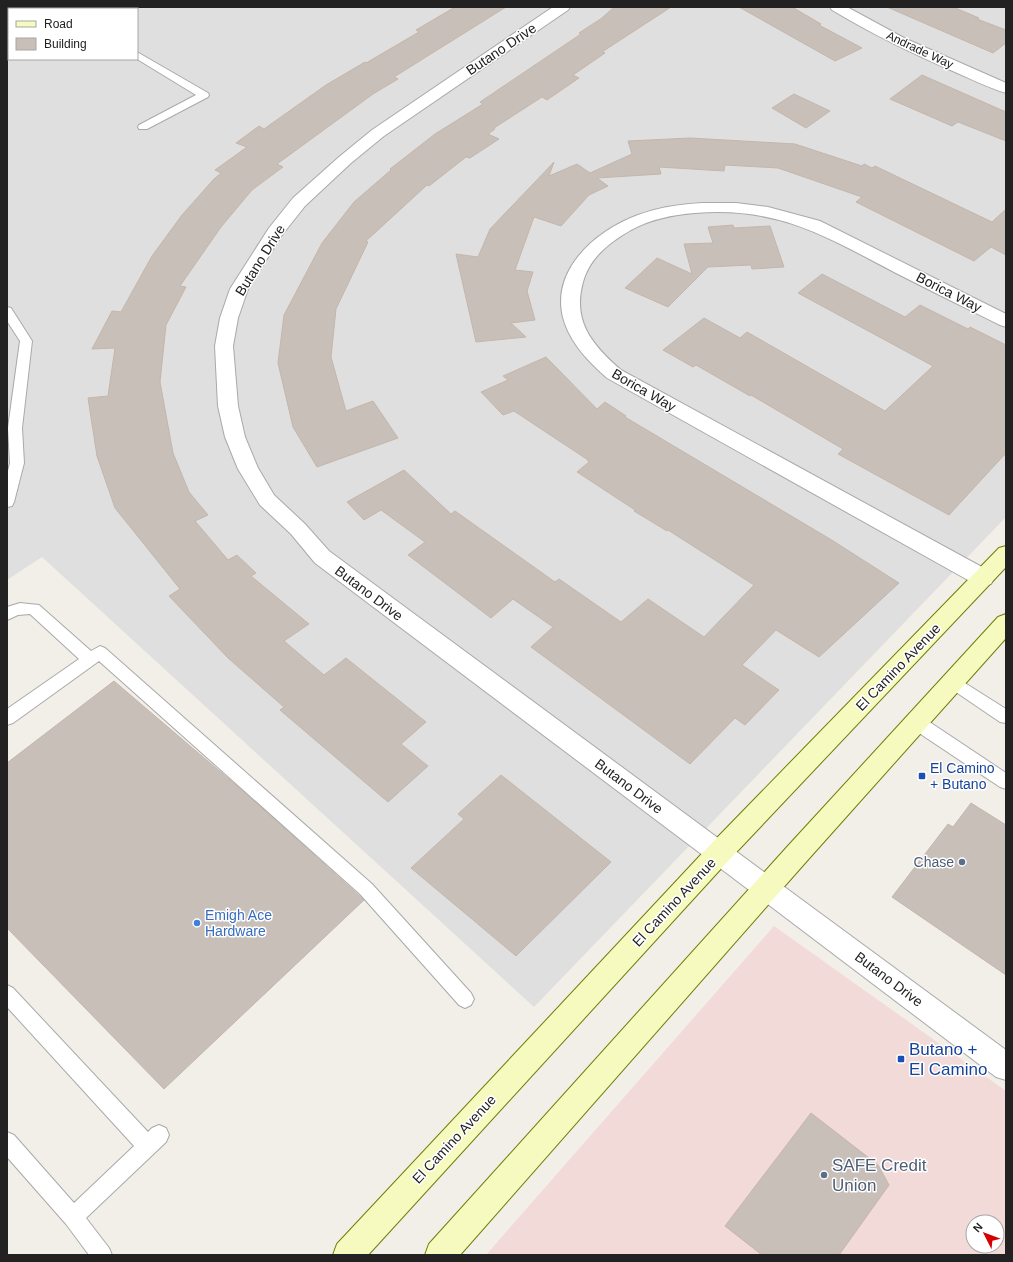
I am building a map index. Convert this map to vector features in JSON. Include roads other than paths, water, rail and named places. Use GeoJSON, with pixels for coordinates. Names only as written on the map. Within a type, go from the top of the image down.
{"type":"FeatureCollection","features":[{"type":"Feature","properties":{"kind":"main road","name":"El Camino Avenue"},"geometry":{"type":"LineString","coordinates":[[348,1255],[719,853],[1006,554]]}},
{"type":"Feature","properties":{"kind":"main road"},"geometry":{"type":"LineString","coordinates":[[440,1255],[766,888],[1006,622]]}},
{"type":"Feature","properties":{"kind":"street","name":"Butano Drive"},"geometry":{"type":"LineString","coordinates":[[563,7],[378,133],[299,202],[275,232],[239,289],[229,318],[224,346],[228,406],[236,437],[248,469],[267,500],[298,529],[322,557],[1006,1067]]}},
{"type":"Feature","properties":{"kind":"street","name":"Andrade Way"},"geometry":{"type":"LineString","coordinates":[[837,7],[923,53],[1006,88]]}},
{"type":"Feature","properties":{"kind":"street","name":"Borica Way"},"geometry":{"type":"LineString","coordinates":[[983,578],[614,374],[590,351],[581,339],[571,313],[570,300],[575,276],[589,253],[605,239],[624,227],[638,220],[671,211],[707,206],[744,207],[781,214],[815,226],[1006,321]]}},
{"type":"Feature","properties":{"kind":"lane"},"geometry":{"type":"LineString","coordinates":[[138,56],[204,94],[143,127]]}},
{"type":"Feature","properties":{"kind":"lane"},"geometry":{"type":"LineString","coordinates":[[7,311],[26,341],[15,428],[17,463],[7,502]]}},
{"type":"Feature","properties":{"kind":"lane"},"geometry":{"type":"LineString","coordinates":[[7,614],[13,610],[23,608],[34,609],[90,659]]}},
{"type":"Feature","properties":{"kind":"lane"},"geometry":{"type":"LineString","coordinates":[[7,718],[100,652],[366,889],[465,999]]}},
{"type":"Feature","properties":{"kind":"lane"},"geometry":{"type":"LineString","coordinates":[[952,682],[1006,717]]}},
{"type":"Feature","properties":{"kind":"lane"},"geometry":{"type":"LineString","coordinates":[[916,722],[1006,782]]}},
{"type":"Feature","properties":{"kind":"lane"},"geometry":{"type":"LineString","coordinates":[[7,994],[153,1140],[73,1217]]}},
{"type":"Feature","properties":{"kind":"lane"},"geometry":{"type":"LineString","coordinates":[[7,1142],[73,1217],[102,1255]]}},
{"type":"Feature","properties":{"kind":"place","name":"El Camino + Butano"},"geometry":{"type":"Point","coordinates":[922,776]}},
{"type":"Feature","properties":{"kind":"place","name":"Chase"},"geometry":{"type":"Point","coordinates":[962,862]}},
{"type":"Feature","properties":{"kind":"place","name":"Emigh Ace Hardware"},"geometry":{"type":"Point","coordinates":[197,923]}},
{"type":"Feature","properties":{"kind":"place","name":"Butano + El Camino"},"geometry":{"type":"Point","coordinates":[901,1059]}},
{"type":"Feature","properties":{"kind":"place","name":"SAFE Credit Union"},"geometry":{"type":"Point","coordinates":[824,1175]}}]}
